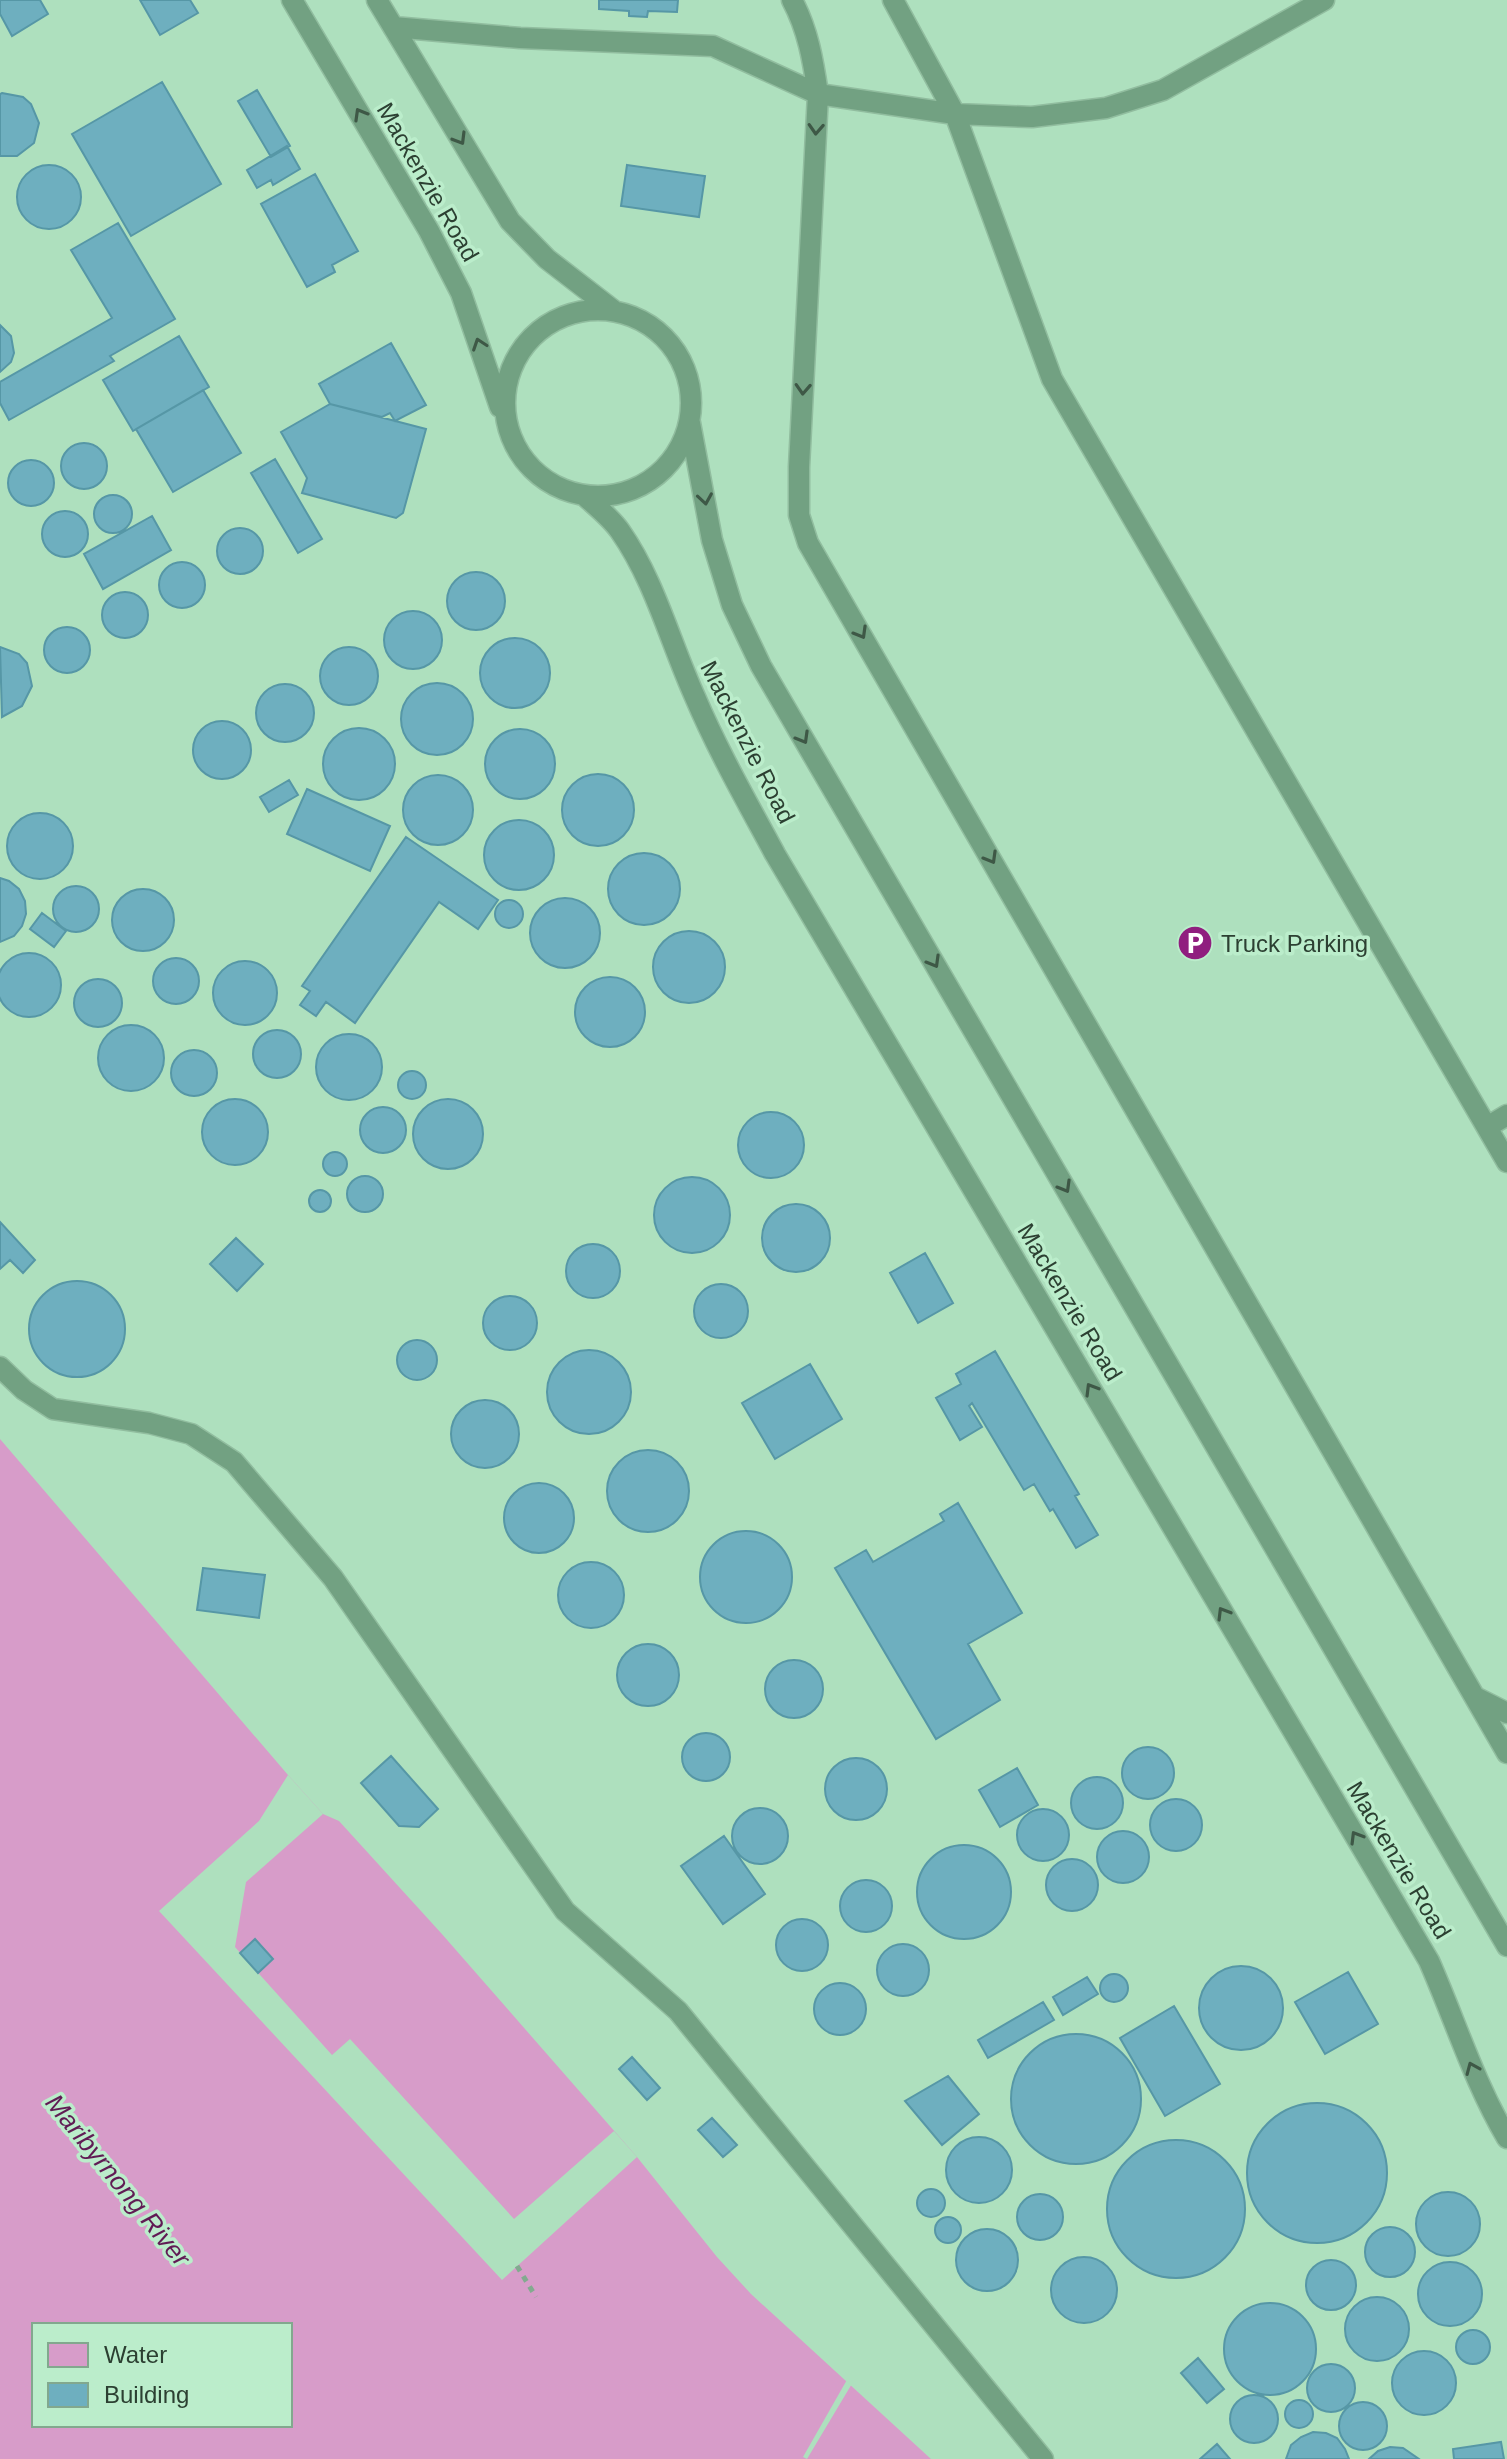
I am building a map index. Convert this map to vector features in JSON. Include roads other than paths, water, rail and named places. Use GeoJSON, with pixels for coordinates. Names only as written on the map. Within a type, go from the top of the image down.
{"type":"FeatureCollection","features":[{"type":"Feature","properties":{"kind":"lane","name":"Mackenzie Road"},"geometry":{"type":"LineString","coordinates":[[292,0],[429,231],[461,293],[514,444]]}},
{"type":"Feature","properties":{"kind":"lane","name":"Mackenzie Road"},"geometry":{"type":"LineString","coordinates":[[377,0],[510,221],[547,259],[613,310]]}},
{"type":"Feature","properties":{"kind":"lane"},"geometry":{"type":"LineString","coordinates":[[792,0],[803,20],[813,54],[818,94],[799,467],[799,515],[808,543],[1507,1753]]}},
{"type":"Feature","properties":{"kind":"lane"},"geometry":{"type":"LineString","coordinates":[[893,0],[955,114],[1052,379],[1507,1162]]}},
{"type":"Feature","properties":{"kind":"lane"},"geometry":{"type":"LineString","coordinates":[[393,27],[520,38],[713,46],[818,94],[955,114],[1032,117],[1106,108],[1163,90],[1324,0]]}},
{"type":"Feature","properties":{"kind":"lane"},"geometry":{"type":"LineString","coordinates":[[584,310],[613,310],[638,317],[659,331],[676,350],[687,372],[692,398],[690,423],[680,449],[663,471],[640,487],[613,496],[586,497],[557,488],[531,469],[514,444],[505,416],[506,387],[515,360],[532,336],[556,319],[584,310]]}},
{"type":"Feature","properties":{"kind":"lane","name":"Mackenzie Road"},"geometry":{"type":"LineString","coordinates":[[690,423],[712,540],[732,605],[761,666],[1507,1946]]}},
{"type":"Feature","properties":{"kind":"lane","name":"Mackenzie Road"},"geometry":{"type":"LineString","coordinates":[[586,497],[619,529],[636,557],[659,604],[678,661],[716,745],[775,854],[1429,1961],[1454,2017],[1472,2070],[1507,2138]]}},
{"type":"Feature","properties":{"kind":"lane"},"geometry":{"type":"LineString","coordinates":[[1487,1127],[1507,1115]]}},
{"type":"Feature","properties":{"kind":"lane"},"geometry":{"type":"LineString","coordinates":[[0,1367],[24,1390],[53,1409],[149,1423],[191,1434],[234,1462],[333,1578],[565,1911],[678,2011],[1043,2459]]}},
{"type":"Feature","properties":{"kind":"lane"},"geometry":{"type":"LineString","coordinates":[[1475,1697],[1507,1713]]}},
{"type":"Feature","properties":{"kind":"water","name":"Maribyrnong River"},"geometry":{"type":"Polygon","coordinates":[[[0,1439],[288,1775],[323,1814],[339,1821],[441,1933],[637,2157],[717,2257],[751,2294],[931,2459],[0,2459],[0,1439]]]}},
{"type":"Feature","properties":{"kind":"place","name":"Truck Parking"},"geometry":{"type":"Point","coordinates":[1195,943]}}]}
